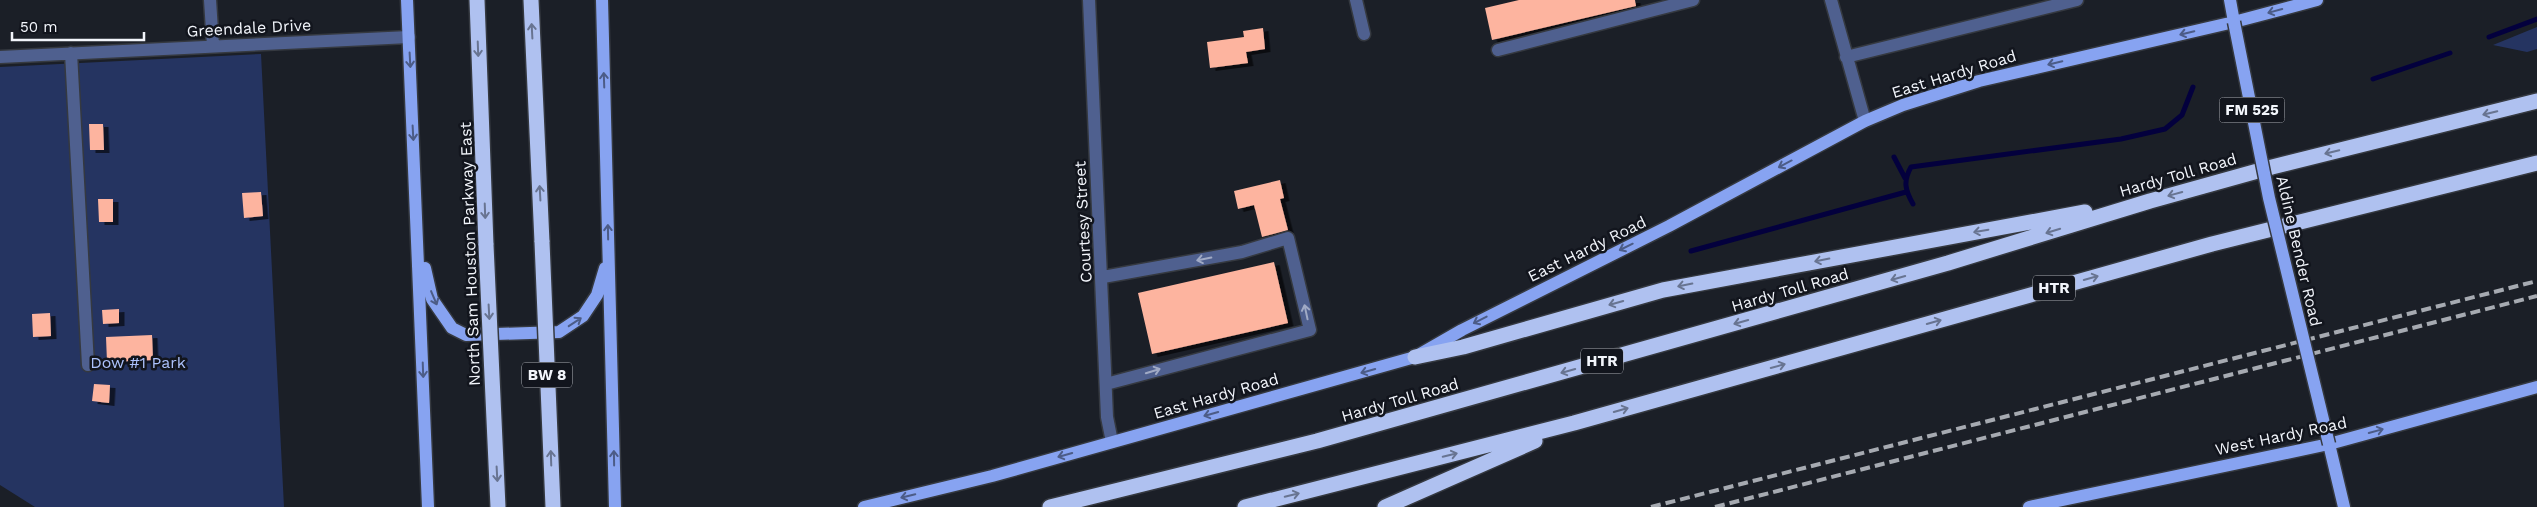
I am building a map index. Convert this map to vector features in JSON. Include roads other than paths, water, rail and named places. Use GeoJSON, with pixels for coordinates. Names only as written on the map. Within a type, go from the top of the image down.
{"type":"FeatureCollection","features":[{"type":"Feature","properties":{"kind":"highway","name":"North Sam Houston Parkway East"},"geometry":{"type":"LineString","coordinates":[[476,0],[498,507]]}},
{"type":"Feature","properties":{"kind":"highway","name":"BW 8"},"geometry":{"type":"LineString","coordinates":[[531,0],[552,507]]}},
{"type":"Feature","properties":{"kind":"highway","name":"Hardy Toll Road"},"geometry":{"type":"LineString","coordinates":[[1050,507],[1317,442],[1948,263],[2150,201],[2272,167],[2537,101]]}},
{"type":"Feature","properties":{"kind":"highway","name":"HTR"},"geometry":{"type":"LineString","coordinates":[[1245,507],[1574,423],[2212,244],[2537,163]]}},
{"type":"Feature","properties":{"kind":"highway"},"geometry":{"type":"LineString","coordinates":[[1415,357],[1463,347],[1663,290],[2150,201]]}},
{"type":"Feature","properties":{"kind":"highway"},"geometry":{"type":"LineString","coordinates":[[1385,507],[1574,423]]}},
{"type":"Feature","properties":{"kind":"main road"},"geometry":{"type":"LineString","coordinates":[[407,0],[428,507]]}},
{"type":"Feature","properties":{"kind":"main road"},"geometry":{"type":"LineString","coordinates":[[602,0],[615,507]]}},
{"type":"Feature","properties":{"kind":"main road","name":"Aldine Bender Road"},"geometry":{"type":"LineString","coordinates":[[2230,0],[2269,198],[2344,507]]}},
{"type":"Feature","properties":{"kind":"main road","name":"East Hardy Road"},"geometry":{"type":"LineString","coordinates":[[864,507],[992,476],[1415,357],[1462,330],[1670,226],[1865,121],[1904,105],[1979,81],[2234,22],[2316,0]]}},
{"type":"Feature","properties":{"kind":"main road"},"geometry":{"type":"LineString","coordinates":[[418,234],[432,299],[452,328],[466,335],[559,332],[583,316],[597,295],[609,254]]}},
{"type":"Feature","properties":{"kind":"main road","name":"West Hardy Road"},"geometry":{"type":"LineString","coordinates":[[2029,507],[2329,444],[2537,387]]}},
{"type":"Feature","properties":{"kind":"street"},"geometry":{"type":"LineString","coordinates":[[210,0],[213,46]]}},
{"type":"Feature","properties":{"kind":"street","name":"Courtesy Street"},"geometry":{"type":"LineString","coordinates":[[1089,0],[1103,277],[1107,417],[1112,442]]}},
{"type":"Feature","properties":{"kind":"street"},"geometry":{"type":"LineString","coordinates":[[1356,0],[1364,34]]}},
{"type":"Feature","properties":{"kind":"street"},"geometry":{"type":"LineString","coordinates":[[1498,50],[1693,0]]}},
{"type":"Feature","properties":{"kind":"street"},"geometry":{"type":"LineString","coordinates":[[1831,0],[1865,121]]}},
{"type":"Feature","properties":{"kind":"street"},"geometry":{"type":"LineString","coordinates":[[1846,57],[2077,0]]}},
{"type":"Feature","properties":{"kind":"street","name":"Greendale Drive"},"geometry":{"type":"LineString","coordinates":[[0,57],[409,37]]}},
{"type":"Feature","properties":{"kind":"street"},"geometry":{"type":"LineString","coordinates":[[71,53],[88,365]]}},
{"type":"Feature","properties":{"kind":"street"},"geometry":{"type":"LineString","coordinates":[[1103,277],[1242,252],[1288,238],[1310,330],[1106,384]]}},
{"type":"Feature","properties":{"kind":"waterway"},"geometry":{"type":"LineString","coordinates":[[2489,37],[2537,19]]}},
{"type":"Feature","properties":{"kind":"waterway"},"geometry":{"type":"LineString","coordinates":[[2373,79],[2450,53]]}},
{"type":"Feature","properties":{"kind":"waterway"},"geometry":{"type":"LineString","coordinates":[[1913,204],[1906,186],[1911,167],[2121,139],[2165,129],[2182,115],[2193,87]]}},
{"type":"Feature","properties":{"kind":"waterway"},"geometry":{"type":"LineString","coordinates":[[1894,157],[1905,178]]}},
{"type":"Feature","properties":{"kind":"waterway"},"geometry":{"type":"LineString","coordinates":[[1691,251],[1906,192]]}},
{"type":"Feature","properties":{"kind":"railway"},"geometry":{"type":"LineString","coordinates":[[1651,507],[2537,281]]}},
{"type":"Feature","properties":{"kind":"railway"},"geometry":{"type":"LineString","coordinates":[[1715,507],[2537,296]]}},
{"type":"Feature","properties":{"kind":"park label","name":"Dow #1 Park"},"geometry":{"type":"Point","coordinates":[138,362]}}]}
